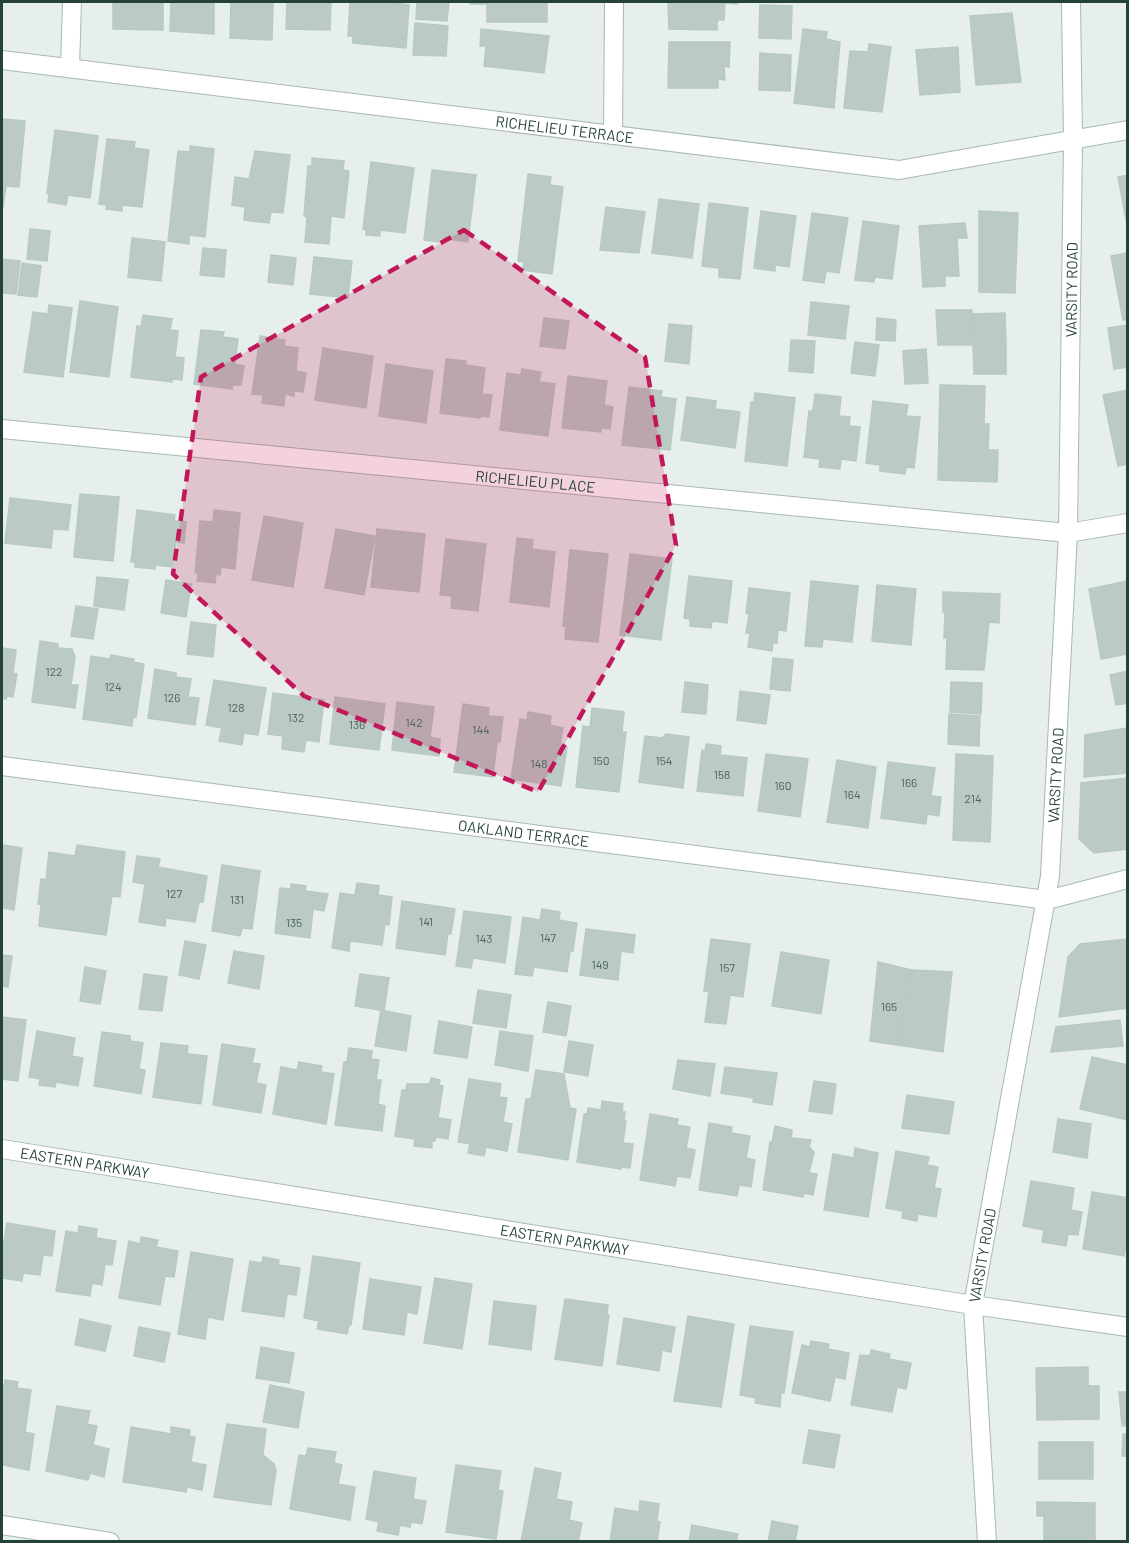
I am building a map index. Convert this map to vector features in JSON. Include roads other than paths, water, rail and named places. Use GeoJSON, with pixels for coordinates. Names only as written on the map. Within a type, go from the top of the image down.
{"type":"FeatureCollection","features":[{"type":"Feature","properties":{"kind":"street"},"geometry":{"type":"LineString","coordinates":[[70,68],[72,2]]}},
{"type":"Feature","properties":{"kind":"street"},"geometry":{"type":"LineString","coordinates":[[613,135],[614,2]]}},
{"type":"Feature","properties":{"kind":"street","name":"VARSITY ROAD"},"geometry":{"type":"LineString","coordinates":[[987,1542],[973,1305],[1050,876],[1068,533],[1073,140],[1071,2]]}},
{"type":"Feature","properties":{"kind":"street","name":"RICHELIEU TERRACE"},"geometry":{"type":"LineString","coordinates":[[2,60],[899,170],[1128,130]]}},
{"type":"Feature","properties":{"kind":"street","name":"RICHELIEU PLACE"},"geometry":{"type":"LineString","coordinates":[[2,429],[1068,533],[1128,523]]}},
{"type":"Feature","properties":{"kind":"street","name":"OAKLAND TERRACE"},"geometry":{"type":"LineString","coordinates":[[2,766],[1047,900]]}},
{"type":"Feature","properties":{"kind":"street"},"geometry":{"type":"LineString","coordinates":[[1047,900],[1128,879]]}},
{"type":"Feature","properties":{"kind":"street","name":"EASTERN PARKWAY"},"geometry":{"type":"LineString","coordinates":[[2,1149],[973,1305],[1128,1327]]}},
{"type":"Feature","properties":{"kind":"street"},"geometry":{"type":"LineString","coordinates":[[2,1525],[110,1542]]}}]}
